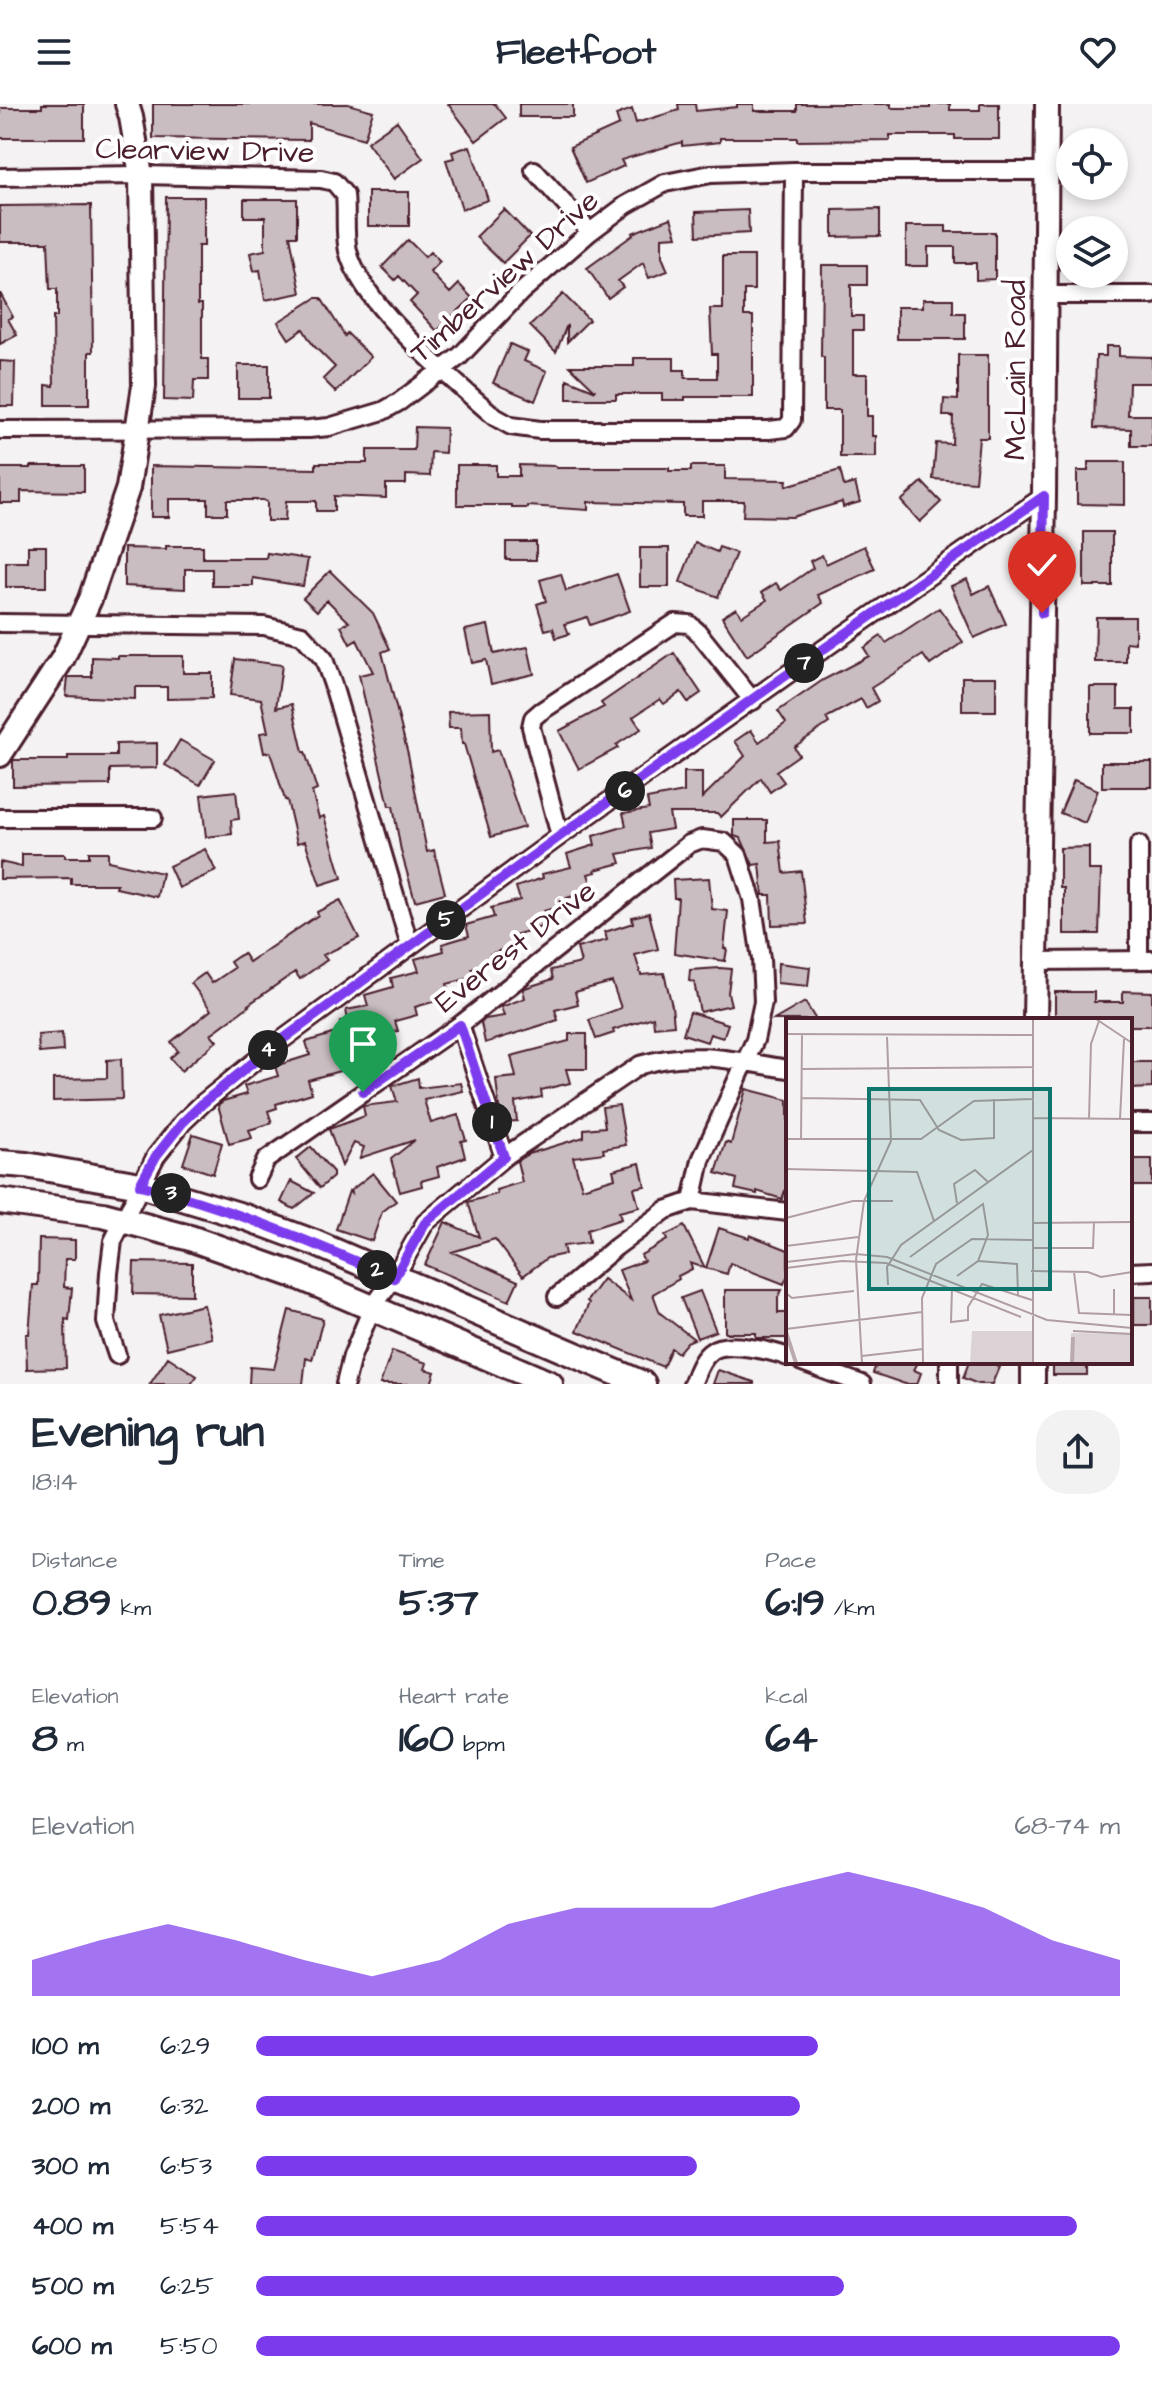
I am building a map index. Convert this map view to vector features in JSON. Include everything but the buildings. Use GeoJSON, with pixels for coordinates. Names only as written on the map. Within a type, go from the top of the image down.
{"type":"FeatureCollection","features":[{"type":"Feature","properties":{"kind":"main road"},"geometry":{"type":"LineString","coordinates":[[0,1163],[140,1185],[242,1216],[315,1243],[643,1384]]}},
{"type":"Feature","properties":{"kind":"main road"},"geometry":{"type":"LineString","coordinates":[[0,1201],[124,1219],[231,1251],[300,1277],[534,1381]]}},
{"type":"Feature","properties":{"kind":"street"},"geometry":{"type":"LineString","coordinates":[[0,755],[63,658],[79,624],[128,488],[144,386],[141,175],[127,104]]}},
{"type":"Feature","properties":{"kind":"street","name":"McLain Road"},"geometry":{"type":"LineString","coordinates":[[1035,1018],[1047,104]]}},
{"type":"Feature","properties":{"kind":"street"},"geometry":{"type":"LineString","coordinates":[[534,170],[590,232]]}},
{"type":"Feature","properties":{"kind":"street","name":"Clearview Drive"},"geometry":{"type":"LineString","coordinates":[[0,177],[141,175],[321,179],[334,182],[345,195],[345,235],[355,271],[376,301],[443,371],[495,417],[511,426],[586,431],[769,430],[786,428],[792,420],[794,171]]}},
{"type":"Feature","properties":{"kind":"street","name":"Timberview Drive"},"geometry":{"type":"LineString","coordinates":[[0,430],[309,429],[329,427],[383,411],[443,371],[521,292],[590,232],[626,205],[665,183],[711,174],[794,171],[1047,171]]}},
{"type":"Feature","properties":{"kind":"street"},"geometry":{"type":"LineString","coordinates":[[1045,295],[1152,295]]}},
{"type":"Feature","properties":{"kind":"street"},"geometry":{"type":"LineString","coordinates":[[117,1355],[106,1322],[113,1241],[156,1156],[203,1103],[271,1048],[560,836],[1044,496]]}},
{"type":"Feature","properties":{"kind":"street"},"geometry":{"type":"LineString","coordinates":[[0,623],[264,626],[302,635],[324,659],[410,946]]}},
{"type":"Feature","properties":{"kind":"street"},"geometry":{"type":"LineString","coordinates":[[560,836],[531,727],[533,718],[540,712],[675,623],[689,624],[698,632],[753,701]]}},
{"type":"Feature","properties":{"kind":"street"},"geometry":{"type":"LineString","coordinates":[[0,818],[153,818]]}},
{"type":"Feature","properties":{"kind":"street","name":"Everest Drive"},"geometry":{"type":"LineString","coordinates":[[257,1179],[266,1160],[460,1025],[689,844],[712,839],[724,842],[738,855],[752,899],[761,959],[763,1002],[759,1026],[701,1160],[692,1201]]}},
{"type":"Feature","properties":{"kind":"street"},"geometry":{"type":"LineString","coordinates":[[1036,961],[1145,960],[1139,845]]}},
{"type":"Feature","properties":{"kind":"street"},"geometry":{"type":"LineString","coordinates":[[460,1025],[504,1157]]}},
{"type":"Feature","properties":{"kind":"street"},"geometry":{"type":"LineString","coordinates":[[345,1384],[352,1356],[372,1308],[394,1278],[425,1223],[504,1157],[640,1065],[674,1056],[701,1056],[786,1069]]}},
{"type":"Feature","properties":{"kind":"street"},"geometry":{"type":"LineString","coordinates":[[557,1297],[666,1210],[692,1201],[786,1212]]}},
{"type":"Feature","properties":{"kind":"street"},"geometry":{"type":"LineString","coordinates":[[1132,1272],[1152,1271]]}},
{"type":"Feature","properties":{"kind":"street"},"geometry":{"type":"LineString","coordinates":[[692,1384],[704,1359],[718,1346],[786,1357]]}},
{"type":"Feature","properties":{"kind":"street"},"geometry":{"type":"LineString","coordinates":[[807,1364],[862,1384]]}},
{"type":"Feature","properties":{"kind":"route"},"geometry":{"type":"LineString","coordinates":[[363,1092],[460,1025],[504,1157],[425,1223],[394,1278],[315,1243],[242,1216],[140,1185],[156,1156],[183,1122],[271,1048],[560,836],[1044,496],[1042,613]]}}]}
